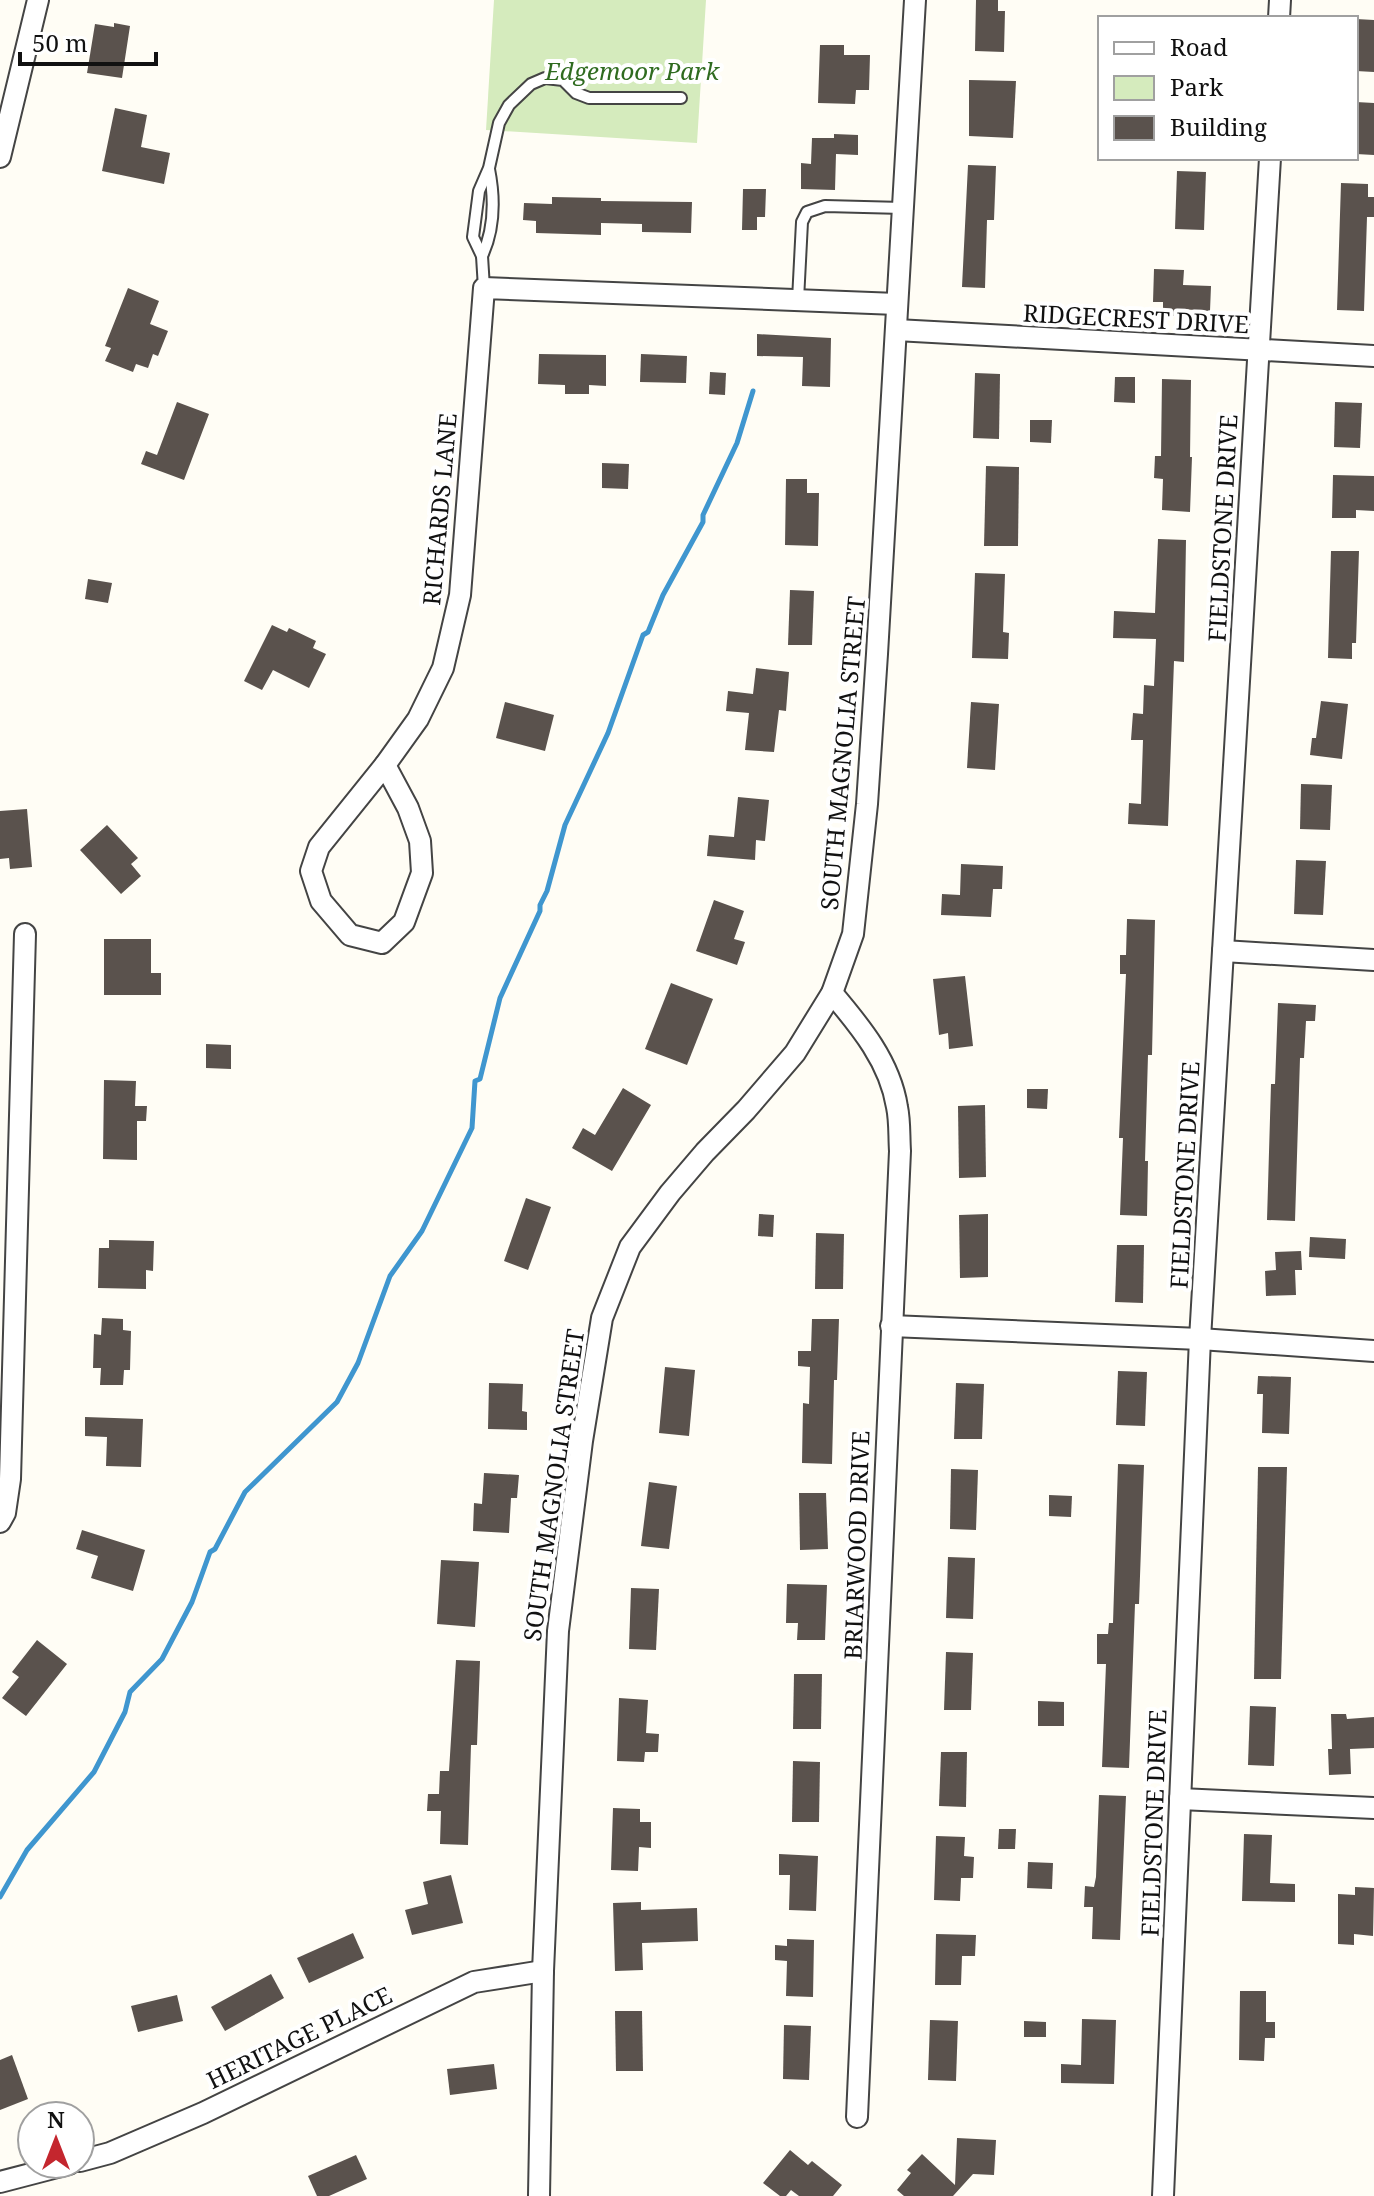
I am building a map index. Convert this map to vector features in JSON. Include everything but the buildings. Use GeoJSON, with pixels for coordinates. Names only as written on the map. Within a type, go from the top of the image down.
{"type":"FeatureCollection","features":[{"type":"Feature","properties":{"kind":"street"},"geometry":{"type":"LineString","coordinates":[[0,157],[38,0]]}},
{"type":"Feature","properties":{"kind":"street","name":"SOUTH MAGNOLIA STREET"},"geometry":{"type":"LineString","coordinates":[[539,2196],[543,1971],[558,1631],[582,1441],[602,1318],[630,1247],[679,1183],[795,1053],[832,993],[853,934],[866,819],[915,0]]}},
{"type":"Feature","properties":{"kind":"street","name":"FIELDSTONE DRIVE"},"geometry":{"type":"LineString","coordinates":[[1163,2196],[1200,1339],[1270,160]]}},
{"type":"Feature","properties":{"kind":"street"},"geometry":{"type":"LineString","coordinates":[[484,288],[897,304]]}},
{"type":"Feature","properties":{"kind":"street","name":"RICHARDS LANE"},"geometry":{"type":"LineString","coordinates":[[385,765],[408,808],[420,841],[422,873],[404,922],[382,943],[350,935],[321,901],[311,871],[319,847],[418,719],[443,668],[460,595],[484,288]]}},
{"type":"Feature","properties":{"kind":"street","name":"RIDGECREST DRIVE"},"geometry":{"type":"LineString","coordinates":[[896,330],[1374,356]]}},
{"type":"Feature","properties":{"kind":"street"},"geometry":{"type":"LineString","coordinates":[[0,1522],[5,1513],[10,1479],[25,934]]}},
{"type":"Feature","properties":{"kind":"street"},"geometry":{"type":"LineString","coordinates":[[1223,951],[1374,960]]}},
{"type":"Feature","properties":{"kind":"street","name":"BRIARWOOD DRIVE"},"geometry":{"type":"LineString","coordinates":[[832,993],[857,1023],[882,1062],[897,1105],[900,1151],[857,2117]]}},
{"type":"Feature","properties":{"kind":"street"},"geometry":{"type":"LineString","coordinates":[[891,1326],[1200,1339],[1374,1351]]}},
{"type":"Feature","properties":{"kind":"street"},"geometry":{"type":"LineString","coordinates":[[1180,1799],[1374,1808]]}},
{"type":"Feature","properties":{"kind":"street","name":"HERITAGE PLACE"},"geometry":{"type":"LineString","coordinates":[[96,2157],[203,2113],[474,1982],[543,1971]]}},
{"type":"Feature","properties":{"kind":"lane"},"geometry":{"type":"LineString","coordinates":[[484,288],[482,256],[473,237],[479,191],[489,168],[499,123],[509,105],[531,84],[545,78],[563,80],[576,93],[589,98],[681,98]]}},
{"type":"Feature","properties":{"kind":"lane"},"geometry":{"type":"LineString","coordinates":[[482,256],[490,238],[494,194],[489,168]]}},
{"type":"Feature","properties":{"kind":"lane"},"geometry":{"type":"LineString","coordinates":[[798,300],[802,222],[807,212],[825,206],[903,208]]}},
{"type":"Feature","properties":{"kind":"green space","name":"Edgemoor Park"},"geometry":{"type":"Polygon","coordinates":[[[494,0],[706,0],[697,143],[486,130],[494,0]]]}},
{"type":"Feature","properties":{"kind":"waterway"},"geometry":{"type":"LineString","coordinates":[[0,1897],[27,1850],[94,1772],[125,1712],[130,1692],[162,1659],[192,1602],[210,1552],[215,1549],[245,1492],[337,1402],[358,1363],[390,1276],[422,1231],[472,1128],[475,1081],[480,1079],[500,998],[540,911],[565,825],[608,733],[643,635],[648,632],[663,595],[703,522],[703,515],[737,443],[753,391]]}}]}
